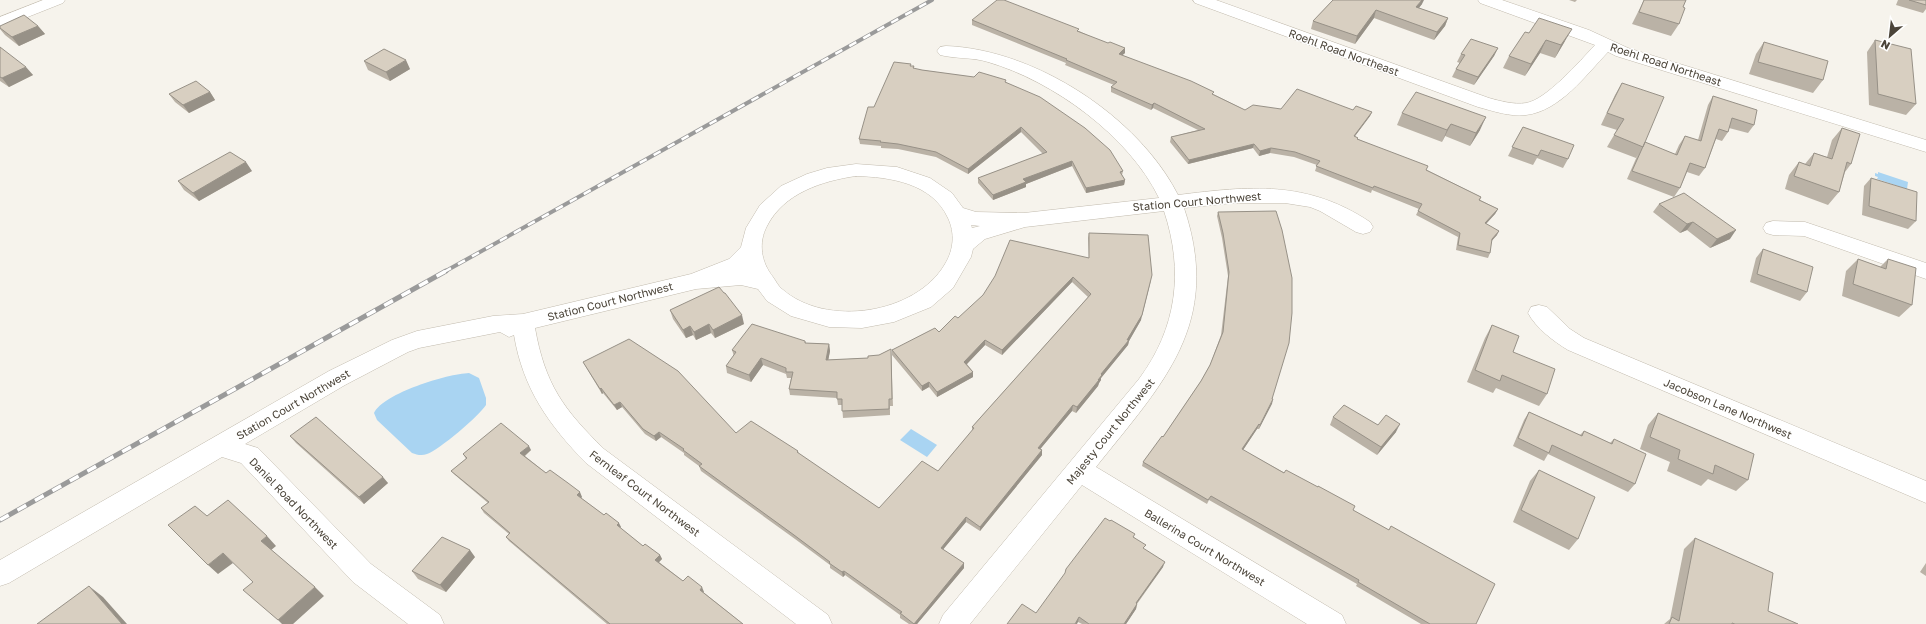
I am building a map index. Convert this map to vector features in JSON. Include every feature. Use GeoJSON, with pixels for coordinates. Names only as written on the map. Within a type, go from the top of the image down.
{"type":"FeatureCollection","features":[{"type":"Feature","properties":{"kind":"street"},"geometry":{"type":"LineString","coordinates":[[0,22],[57,0]]}},
{"type":"Feature","properties":{"kind":"street","name":"Roehl Road Northeast"},"geometry":{"type":"LineString","coordinates":[[1201,0],[1484,103],[1506,108],[1531,108],[1548,102],[1606,44],[1622,52],[1926,146]]}},
{"type":"Feature","properties":{"kind":"street"},"geometry":{"type":"LineString","coordinates":[[1486,0],[1583,34],[1606,44]]}},
{"type":"Feature","properties":{"kind":"street","name":"Majesty Court Northwest"},"geometry":{"type":"LineString","coordinates":[[946,51],[975,52],[988,55],[1031,73],[1075,98],[1115,127],[1148,162],[1160,180],[1171,203],[1180,228],[1186,257],[1187,282],[1184,304],[1171,346],[1147,386],[953,624]]}},
{"type":"Feature","properties":{"kind":"street"},"geometry":{"type":"LineString","coordinates":[[856,170],[880,171],[917,180],[941,195],[957,214],[963,231],[963,245],[958,265],[947,281],[932,295],[912,307],[889,315],[864,319],[839,320],[815,316],[794,308],[776,296],[762,282],[754,266],[752,250],[753,237],[757,226],[772,204],[783,195],[802,183],[824,175],[856,170]]}},
{"type":"Feature","properties":{"kind":"street","name":"Station Court Northwest"},"geometry":{"type":"LineString","coordinates":[[957,214],[976,219],[1024,220],[1244,195],[1283,196],[1304,199],[1325,205],[1338,211],[1363,227]]}},
{"type":"Feature","properties":{"kind":"street","name":"Station Court Northwest"},"geometry":{"type":"LineString","coordinates":[[963,245],[978,234],[1024,220]]}},
{"type":"Feature","properties":{"kind":"street"},"geometry":{"type":"LineString","coordinates":[[1773,228],[1805,229],[1926,271]]}},
{"type":"Feature","properties":{"kind":"street","name":"Station Court Northwest"},"geometry":{"type":"LineString","coordinates":[[696,281],[736,264],[752,250]]}},
{"type":"Feature","properties":{"kind":"street","name":"Station Court Northwest"},"geometry":{"type":"LineString","coordinates":[[219,446],[337,378],[368,363],[495,333],[523,322],[696,281],[741,277],[762,282]]}},
{"type":"Feature","properties":{"kind":"street","name":"Jacobson Lane Northwest"},"geometry":{"type":"LineString","coordinates":[[1539,313],[1556,331],[1576,344],[1926,492]]}},
{"type":"Feature","properties":{"kind":"street","name":"Fernleaf Court Northwest"},"geometry":{"type":"LineString","coordinates":[[523,322],[528,354],[539,384],[549,404],[594,456],[818,624]]}},
{"type":"Feature","properties":{"kind":"street"},"geometry":{"type":"LineString","coordinates":[[0,574],[219,446]]}},
{"type":"Feature","properties":{"kind":"street","name":"Daniel Road Northwest"},"geometry":{"type":"LineString","coordinates":[[219,446],[249,455],[362,573],[430,624]]}},
{"type":"Feature","properties":{"kind":"street","name":"Ballerina Court Northwest"},"geometry":{"type":"LineString","coordinates":[[1079,470],[1332,624]]}},
{"type":"Feature","properties":{"kind":"water"},"geometry":{"type":"Polygon","coordinates":[[[1878,172],[1908,182],[1907,189],[1877,179],[1878,177],[1875,176],[1875,173],[1878,174],[1878,172]]]}},
{"type":"Feature","properties":{"kind":"water"},"geometry":{"type":"Polygon","coordinates":[[[469,373],[479,378],[486,398],[486,405],[476,417],[433,451],[423,455],[412,453],[377,420],[374,413],[390,398],[432,381],[469,373]]]}},
{"type":"Feature","properties":{"kind":"water"},"geometry":{"type":"Polygon","coordinates":[[[911,429],[937,445],[927,457],[900,440],[911,429]]]}},
{"type":"Feature","properties":{"kind":"building"},"geometry":{"type":"Polygon","coordinates":[[[997,0],[1004,0],[1079,29],[1077,31],[1125,48],[1119,54],[1191,81],[1214,92],[1212,94],[1245,110],[1253,105],[1281,109],[1297,89],[1353,110],[1356,106],[1372,112],[1354,136],[1358,138],[1357,139],[1428,166],[1426,170],[1481,197],[1479,200],[1498,209],[1485,223],[1499,231],[1492,239],[1490,253],[1458,245],[1460,233],[1418,211],[1422,204],[1374,186],[1373,188],[1316,166],[1320,161],[1295,152],[1271,148],[1260,151],[1254,144],[1189,160],[1171,137],[1205,129],[1154,103],[1152,105],[1111,87],[1117,82],[1066,60],[1067,59],[972,20],[997,0]]]}},
{"type":"Feature","properties":{"kind":"building"},"geometry":{"type":"Polygon","coordinates":[[[1333,0],[1422,0],[1416,7],[1448,18],[1437,32],[1376,10],[1357,36],[1313,21],[1333,0]]]}},
{"type":"Feature","properties":{"kind":"building"},"geometry":{"type":"Polygon","coordinates":[[[1644,0],[1686,0],[1683,7],[1685,8],[1679,24],[1639,12],[1644,0]]]}},
{"type":"Feature","properties":{"kind":"building"},"geometry":{"type":"Polygon","coordinates":[[[1909,0],[1926,0],[1926,5],[1909,0]]]}},
{"type":"Feature","properties":{"kind":"building"},"geometry":{"type":"Polygon","coordinates":[[[24,15],[38,26],[12,37],[0,28],[0,26],[24,15]]]}},
{"type":"Feature","properties":{"kind":"building"},"geometry":{"type":"Polygon","coordinates":[[[1539,18],[1572,29],[1561,45],[1546,40],[1531,64],[1509,56],[1525,32],[1529,33],[1539,18]]]}},
{"type":"Feature","properties":{"kind":"building"},"geometry":{"type":"Polygon","coordinates":[[[1471,39],[1498,48],[1478,77],[1456,69],[1465,55],[1461,54],[1471,39]]]}},
{"type":"Feature","properties":{"kind":"building"},"geometry":{"type":"Polygon","coordinates":[[[1875,40],[1911,49],[1916,104],[1878,94],[1875,40]]]}},
{"type":"Feature","properties":{"kind":"building"},"geometry":{"type":"Polygon","coordinates":[[[1764,42],[1828,61],[1823,80],[1758,62],[1764,42]]]}},
{"type":"Feature","properties":{"kind":"building"},"geometry":{"type":"Polygon","coordinates":[[[0,47],[26,67],[2,78],[0,77],[0,47]]]}},
{"type":"Feature","properties":{"kind":"building"},"geometry":{"type":"Polygon","coordinates":[[[384,49],[406,60],[386,72],[364,61],[384,49]]]}},
{"type":"Feature","properties":{"kind":"building"},"geometry":{"type":"Polygon","coordinates":[[[894,62],[911,64],[910,66],[914,66],[913,68],[922,70],[974,77],[979,72],[1006,80],[1005,82],[1040,97],[1085,128],[1110,150],[1123,171],[1120,172],[1125,180],[1086,188],[1072,161],[1023,179],[1026,182],[993,195],[978,178],[1047,152],[1021,127],[968,169],[936,152],[880,142],[881,141],[859,139],[868,107],[874,107],[894,62]]]}},
{"type":"Feature","properties":{"kind":"building"},"geometry":{"type":"Polygon","coordinates":[[[196,81],[210,92],[183,105],[169,94],[196,81]]]}},
{"type":"Feature","properties":{"kind":"building"},"geometry":{"type":"Polygon","coordinates":[[[1622,83],[1664,97],[1643,147],[1614,135],[1624,119],[1607,113],[1622,83]]]}},
{"type":"Feature","properties":{"kind":"building"},"geometry":{"type":"Polygon","coordinates":[[[1416,92],[1486,117],[1476,133],[1451,124],[1447,130],[1402,113],[1416,92]]]}},
{"type":"Feature","properties":{"kind":"building"},"geometry":{"type":"Polygon","coordinates":[[[1713,96],[1757,110],[1754,125],[1732,118],[1728,132],[1719,129],[1705,168],[1690,163],[1680,188],[1632,171],[1645,142],[1677,155],[1685,136],[1701,141],[1713,96]]]}},
{"type":"Feature","properties":{"kind":"building"},"geometry":{"type":"Polygon","coordinates":[[[1523,127],[1574,145],[1568,159],[1541,150],[1538,156],[1512,147],[1523,127]]]}},
{"type":"Feature","properties":{"kind":"building"},"geometry":{"type":"Polygon","coordinates":[[[1842,128],[1860,134],[1851,164],[1847,162],[1839,192],[1794,176],[1799,162],[1810,166],[1814,153],[1832,159],[1842,128]]]}},
{"type":"Feature","properties":{"kind":"building"},"geometry":{"type":"Polygon","coordinates":[[[230,152],[246,162],[193,193],[178,181],[230,152]]]}},
{"type":"Feature","properties":{"kind":"building"},"geometry":{"type":"Polygon","coordinates":[[[1871,178],[1917,192],[1916,221],[1869,206],[1871,178]]]}},
{"type":"Feature","properties":{"kind":"building"},"geometry":{"type":"Polygon","coordinates":[[[1684,193],[1736,230],[1717,239],[1693,222],[1687,224],[1659,204],[1684,193]]]}},
{"type":"Feature","properties":{"kind":"building"},"geometry":{"type":"Polygon","coordinates":[[[1276,211],[1282,230],[1292,278],[1292,313],[1289,343],[1273,399],[1260,425],[1259,424],[1242,449],[1284,473],[1286,470],[1318,486],[1355,506],[1353,510],[1389,530],[1391,526],[1495,584],[1476,624],[1430,624],[1358,582],[1359,580],[1211,496],[1208,500],[1143,462],[1162,436],[1163,437],[1201,381],[1210,365],[1223,332],[1229,272],[1218,212],[1276,211]]]}},
{"type":"Feature","properties":{"kind":"building"},"geometry":{"type":"Polygon","coordinates":[[[1089,233],[1148,235],[1152,275],[1142,315],[1127,340],[1129,340],[1101,374],[1102,375],[1099,380],[1077,407],[1073,405],[1038,448],[1042,450],[980,527],[966,517],[941,548],[964,563],[914,624],[900,613],[902,612],[844,571],[842,572],[829,563],[830,562],[794,535],[699,466],[702,464],[683,450],[684,449],[659,432],[654,436],[643,429],[620,402],[614,405],[601,388],[600,389],[583,362],[629,339],[678,371],[736,433],[751,421],[798,451],[797,452],[879,508],[922,461],[938,471],[974,428],[972,427],[1091,294],[1073,277],[1002,350],[985,340],[964,362],[973,372],[937,392],[929,382],[922,386],[892,350],[935,328],[939,332],[955,316],[958,318],[983,295],[995,276],[1010,240],[1089,258],[1089,233]]]}},
{"type":"Feature","properties":{"kind":"building"},"geometry":{"type":"Polygon","coordinates":[[[1763,249],[1813,267],[1807,292],[1757,274],[1763,249]]]}},
{"type":"Feature","properties":{"kind":"building"},"geometry":{"type":"Polygon","coordinates":[[[1858,259],[1886,269],[1888,259],[1916,268],[1912,305],[1853,284],[1858,259]]]}},
{"type":"Feature","properties":{"kind":"building"},"geometry":{"type":"Polygon","coordinates":[[[719,287],[742,315],[713,330],[709,324],[694,332],[690,326],[683,330],[670,310],[719,287]]]}},
{"type":"Feature","properties":{"kind":"building"},"geometry":{"type":"Polygon","coordinates":[[[752,324],[805,341],[805,343],[829,344],[826,360],[868,358],[868,356],[879,355],[891,349],[892,399],[889,399],[889,409],[842,411],[842,399],[837,399],[837,392],[789,389],[793,372],[786,372],[786,368],[761,358],[749,375],[726,366],[736,352],[732,350],[752,324]]]}},
{"type":"Feature","properties":{"kind":"building"},"geometry":{"type":"Polygon","coordinates":[[[1492,325],[1519,336],[1513,352],[1555,369],[1547,394],[1502,375],[1500,381],[1475,370],[1492,325]]]}},
{"type":"Feature","properties":{"kind":"building"},"geometry":{"type":"Polygon","coordinates":[[[1344,405],[1378,425],[1386,415],[1400,424],[1381,447],[1333,417],[1344,405]]]}},
{"type":"Feature","properties":{"kind":"building"},"geometry":{"type":"Polygon","coordinates":[[[1529,412],[1582,436],[1584,431],[1612,444],[1614,439],[1646,454],[1635,484],[1552,445],[1549,453],[1518,438],[1529,412]]]}},
{"type":"Feature","properties":{"kind":"building"},"geometry":{"type":"Polygon","coordinates":[[[1658,413],[1754,454],[1748,480],[1715,465],[1713,474],[1678,459],[1680,450],[1650,437],[1658,413]]]}},
{"type":"Feature","properties":{"kind":"building"},"geometry":{"type":"Polygon","coordinates":[[[316,417],[383,477],[359,497],[290,436],[316,417]]]}},
{"type":"Feature","properties":{"kind":"building"},"geometry":{"type":"Polygon","coordinates":[[[501,423],[529,446],[520,453],[546,473],[550,470],[580,492],[577,495],[604,515],[606,513],[619,523],[617,525],[643,546],[645,544],[660,555],[655,560],[683,581],[688,576],[702,587],[700,590],[743,624],[610,624],[506,537],[510,533],[481,508],[489,502],[451,471],[467,458],[463,454],[501,423]]]}},
{"type":"Feature","properties":{"kind":"building"},"geometry":{"type":"Polygon","coordinates":[[[1539,470],[1595,497],[1578,539],[1521,510],[1539,470]]]}},
{"type":"Feature","properties":{"kind":"building"},"geometry":{"type":"Polygon","coordinates":[[[228,500],[267,536],[261,541],[315,587],[278,620],[243,590],[253,582],[223,553],[208,565],[168,525],[195,506],[207,516],[228,500]]]}},
{"type":"Feature","properties":{"kind":"building"},"geometry":{"type":"Polygon","coordinates":[[[1105,518],[1135,534],[1133,537],[1146,545],[1143,548],[1165,562],[1136,603],[1137,604],[1124,624],[1089,624],[1079,617],[1075,624],[1007,624],[1022,604],[1036,613],[1065,573],[1066,569],[1105,518]]]}},
{"type":"Feature","properties":{"kind":"building"},"geometry":{"type":"Polygon","coordinates":[[[442,537],[470,550],[440,585],[412,571],[442,537]]]}},
{"type":"Feature","properties":{"kind":"building"},"geometry":{"type":"Polygon","coordinates":[[[1695,538],[1773,573],[1768,611],[1798,624],[1669,624],[1672,617],[1679,621],[1695,538]]]}},
{"type":"Feature","properties":{"kind":"building"},"geometry":{"type":"Polygon","coordinates":[[[89,586],[122,624],[37,624],[89,586]]]}},
{"type":"Feature","properties":{"kind":"railway"},"geometry":{"type":"LineString","coordinates":[[444,272],[932,0]]}},
{"type":"Feature","properties":{"kind":"railway"},"geometry":{"type":"LineString","coordinates":[[0,520],[446,271]]}}]}
